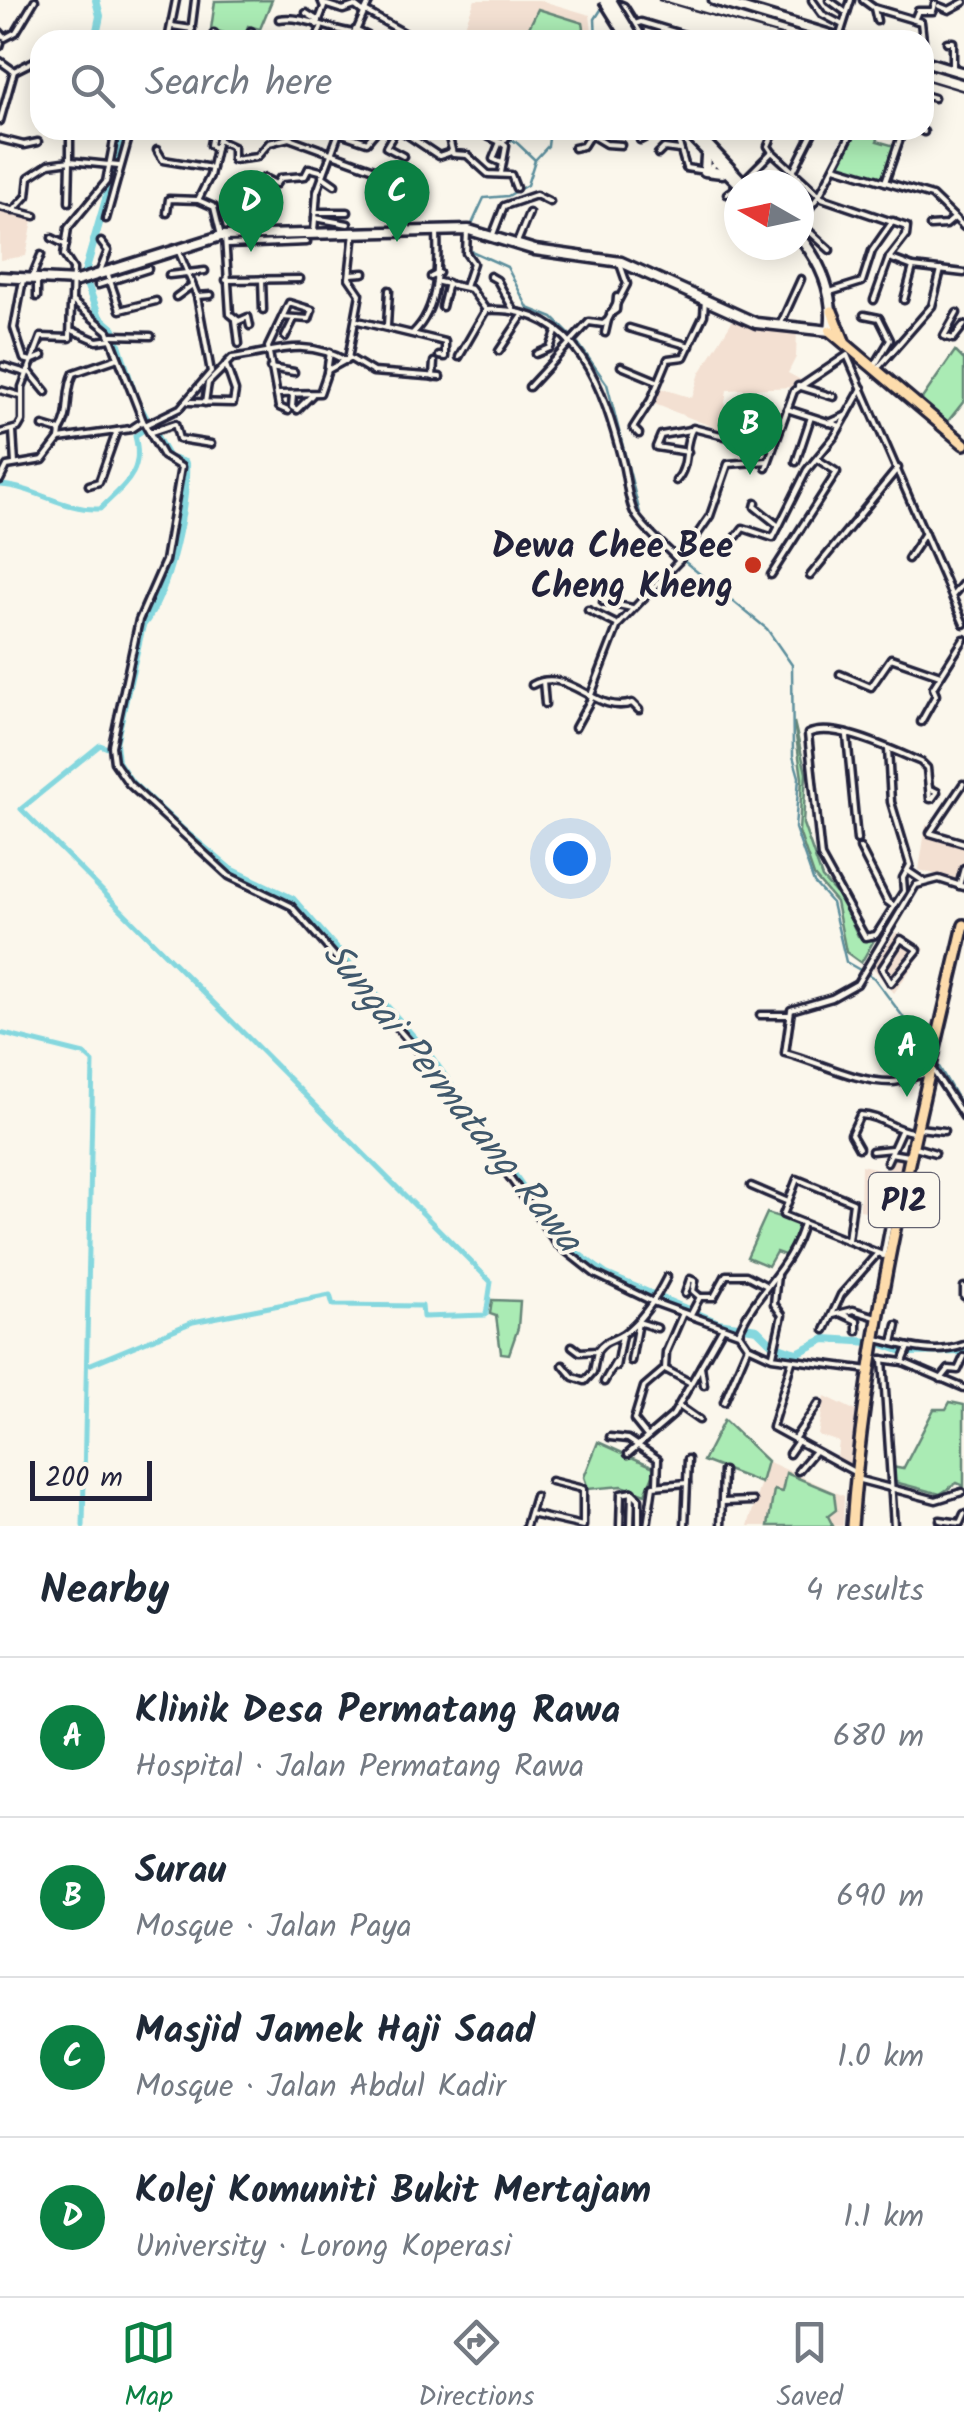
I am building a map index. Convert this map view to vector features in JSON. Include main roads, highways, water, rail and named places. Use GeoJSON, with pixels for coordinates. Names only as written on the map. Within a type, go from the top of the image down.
{"type":"FeatureCollection","features":[{"type":"Feature","properties":{"kind":"main road"},"geometry":{"type":"LineString","coordinates":[[608,0],[626,30]]}},
{"type":"Feature","properties":{"kind":"main road"},"geometry":{"type":"LineString","coordinates":[[714,0],[813,30]]}},
{"type":"Feature","properties":{"kind":"main road"},"geometry":{"type":"LineString","coordinates":[[934,64],[964,73]]}},
{"type":"Feature","properties":{"kind":"main road"},"geometry":{"type":"LineString","coordinates":[[696,140],[727,170]]}},
{"type":"Feature","properties":{"kind":"main road"},"geometry":{"type":"LineString","coordinates":[[701,140],[724,172]]}},
{"type":"Feature","properties":{"kind":"main road"},"geometry":{"type":"LineString","coordinates":[[709,153],[706,170],[724,175]]}},
{"type":"Feature","properties":{"kind":"main road"},"geometry":{"type":"LineString","coordinates":[[0,276],[70,282],[105,276],[178,248],[224,239],[351,228],[470,230],[516,245],[621,262],[756,323],[830,331],[964,444]]}},
{"type":"Feature","properties":{"kind":"main road"},"geometry":{"type":"LineString","coordinates":[[814,257],[830,292],[830,331]]}},
{"type":"Feature","properties":{"kind":"main road"},"geometry":{"type":"LineString","coordinates":[[832,311],[848,348]]}},
{"type":"Feature","properties":{"kind":"main road","name":"P12"},"geometry":{"type":"LineString","coordinates":[[852,1526],[870,1370],[878,1358],[884,1256],[904,1201],[964,925]]}},
{"type":"Feature","properties":{"kind":"waterway","name":"Sungai Permatang Rawa"},"geometry":{"type":"LineString","coordinates":[[96,0],[100,16],[97,30]]}},
{"type":"Feature","properties":{"kind":"waterway"},"geometry":{"type":"LineString","coordinates":[[596,30],[595,19],[604,5]]}},
{"type":"Feature","properties":{"kind":"waterway","name":"Sungai Permatang Rawa"},"geometry":{"type":"LineString","coordinates":[[85,272],[123,140]]}},
{"type":"Feature","properties":{"kind":"waterway"},"geometry":{"type":"LineString","coordinates":[[510,140],[535,160],[549,140]]}},
{"type":"Feature","properties":{"kind":"waterway"},"geometry":{"type":"LineString","coordinates":[[535,160],[527,185],[508,196],[484,198],[472,224],[469,250],[507,267],[528,308],[553,318],[572,337]]}},
{"type":"Feature","properties":{"kind":"waterway","name":"Sungai Permatang Rawa"},"geometry":{"type":"LineString","coordinates":[[87,284],[99,317],[113,329],[136,401],[168,458],[185,463],[174,548],[160,592],[142,625],[115,743],[117,762],[131,783],[229,869],[292,899],[431,1058],[525,1191],[577,1254],[606,1275],[718,1323],[757,1329],[773,1345],[790,1351],[797,1353],[825,1339],[872,1342]]}},
{"type":"Feature","properties":{"kind":"waterway"},"geometry":{"type":"LineString","coordinates":[[578,343],[607,384],[641,517],[679,557],[767,629],[792,665],[793,756],[799,777],[795,828],[814,883],[832,903],[846,962],[874,978],[931,1054]]}},
{"type":"Feature","properties":{"kind":"waterway"},"geometry":{"type":"LineString","coordinates":[[0,485],[74,506],[100,509],[135,469],[135,436],[150,426]]}},
{"type":"Feature","properties":{"kind":"waterway"},"geometry":{"type":"LineString","coordinates":[[91,1364],[193,1322],[330,1295],[333,1305],[422,1306],[423,1317],[486,1315],[491,1282],[21,809],[100,745],[110,749]]}},
{"type":"Feature","properties":{"kind":"waterway"},"geometry":{"type":"LineString","coordinates":[[0,1033],[84,1054],[93,1062],[83,1526]]}},
{"type":"Feature","properties":{"kind":"waterway"},"geometry":{"type":"LineString","coordinates":[[935,1060],[964,1110]]}},
{"type":"Feature","properties":{"kind":"waterway","name":"Sungai Permatang Rawa"},"geometry":{"type":"LineString","coordinates":[[881,1343],[905,1352],[964,1351]]}},
{"type":"Feature","properties":{"kind":"railway"},"geometry":{"type":"LineString","coordinates":[[659,0],[763,30]]}},
{"type":"Feature","properties":{"kind":"railway"},"geometry":{"type":"LineString","coordinates":[[934,82],[964,91]]}},
{"type":"Feature","properties":{"kind":"place","name":"Masjid Jamek Haji Saad"},"geometry":{"type":"Point","coordinates":[397,242]}},
{"type":"Feature","properties":{"kind":"place","name":"Kolej Komuniti Bukit Mertajam"},"geometry":{"type":"Point","coordinates":[251,252]}},
{"type":"Feature","properties":{"kind":"place","name":"Surau"},"geometry":{"type":"Point","coordinates":[750,475]}},
{"type":"Feature","properties":{"kind":"place","name":"Dewa Chee Bee Cheng Kheng"},"geometry":{"type":"Point","coordinates":[753,565]}},
{"type":"Feature","properties":{"kind":"place","name":"Klinik Desa Permatang Rawa"},"geometry":{"type":"Point","coordinates":[907,1097]}}]}
